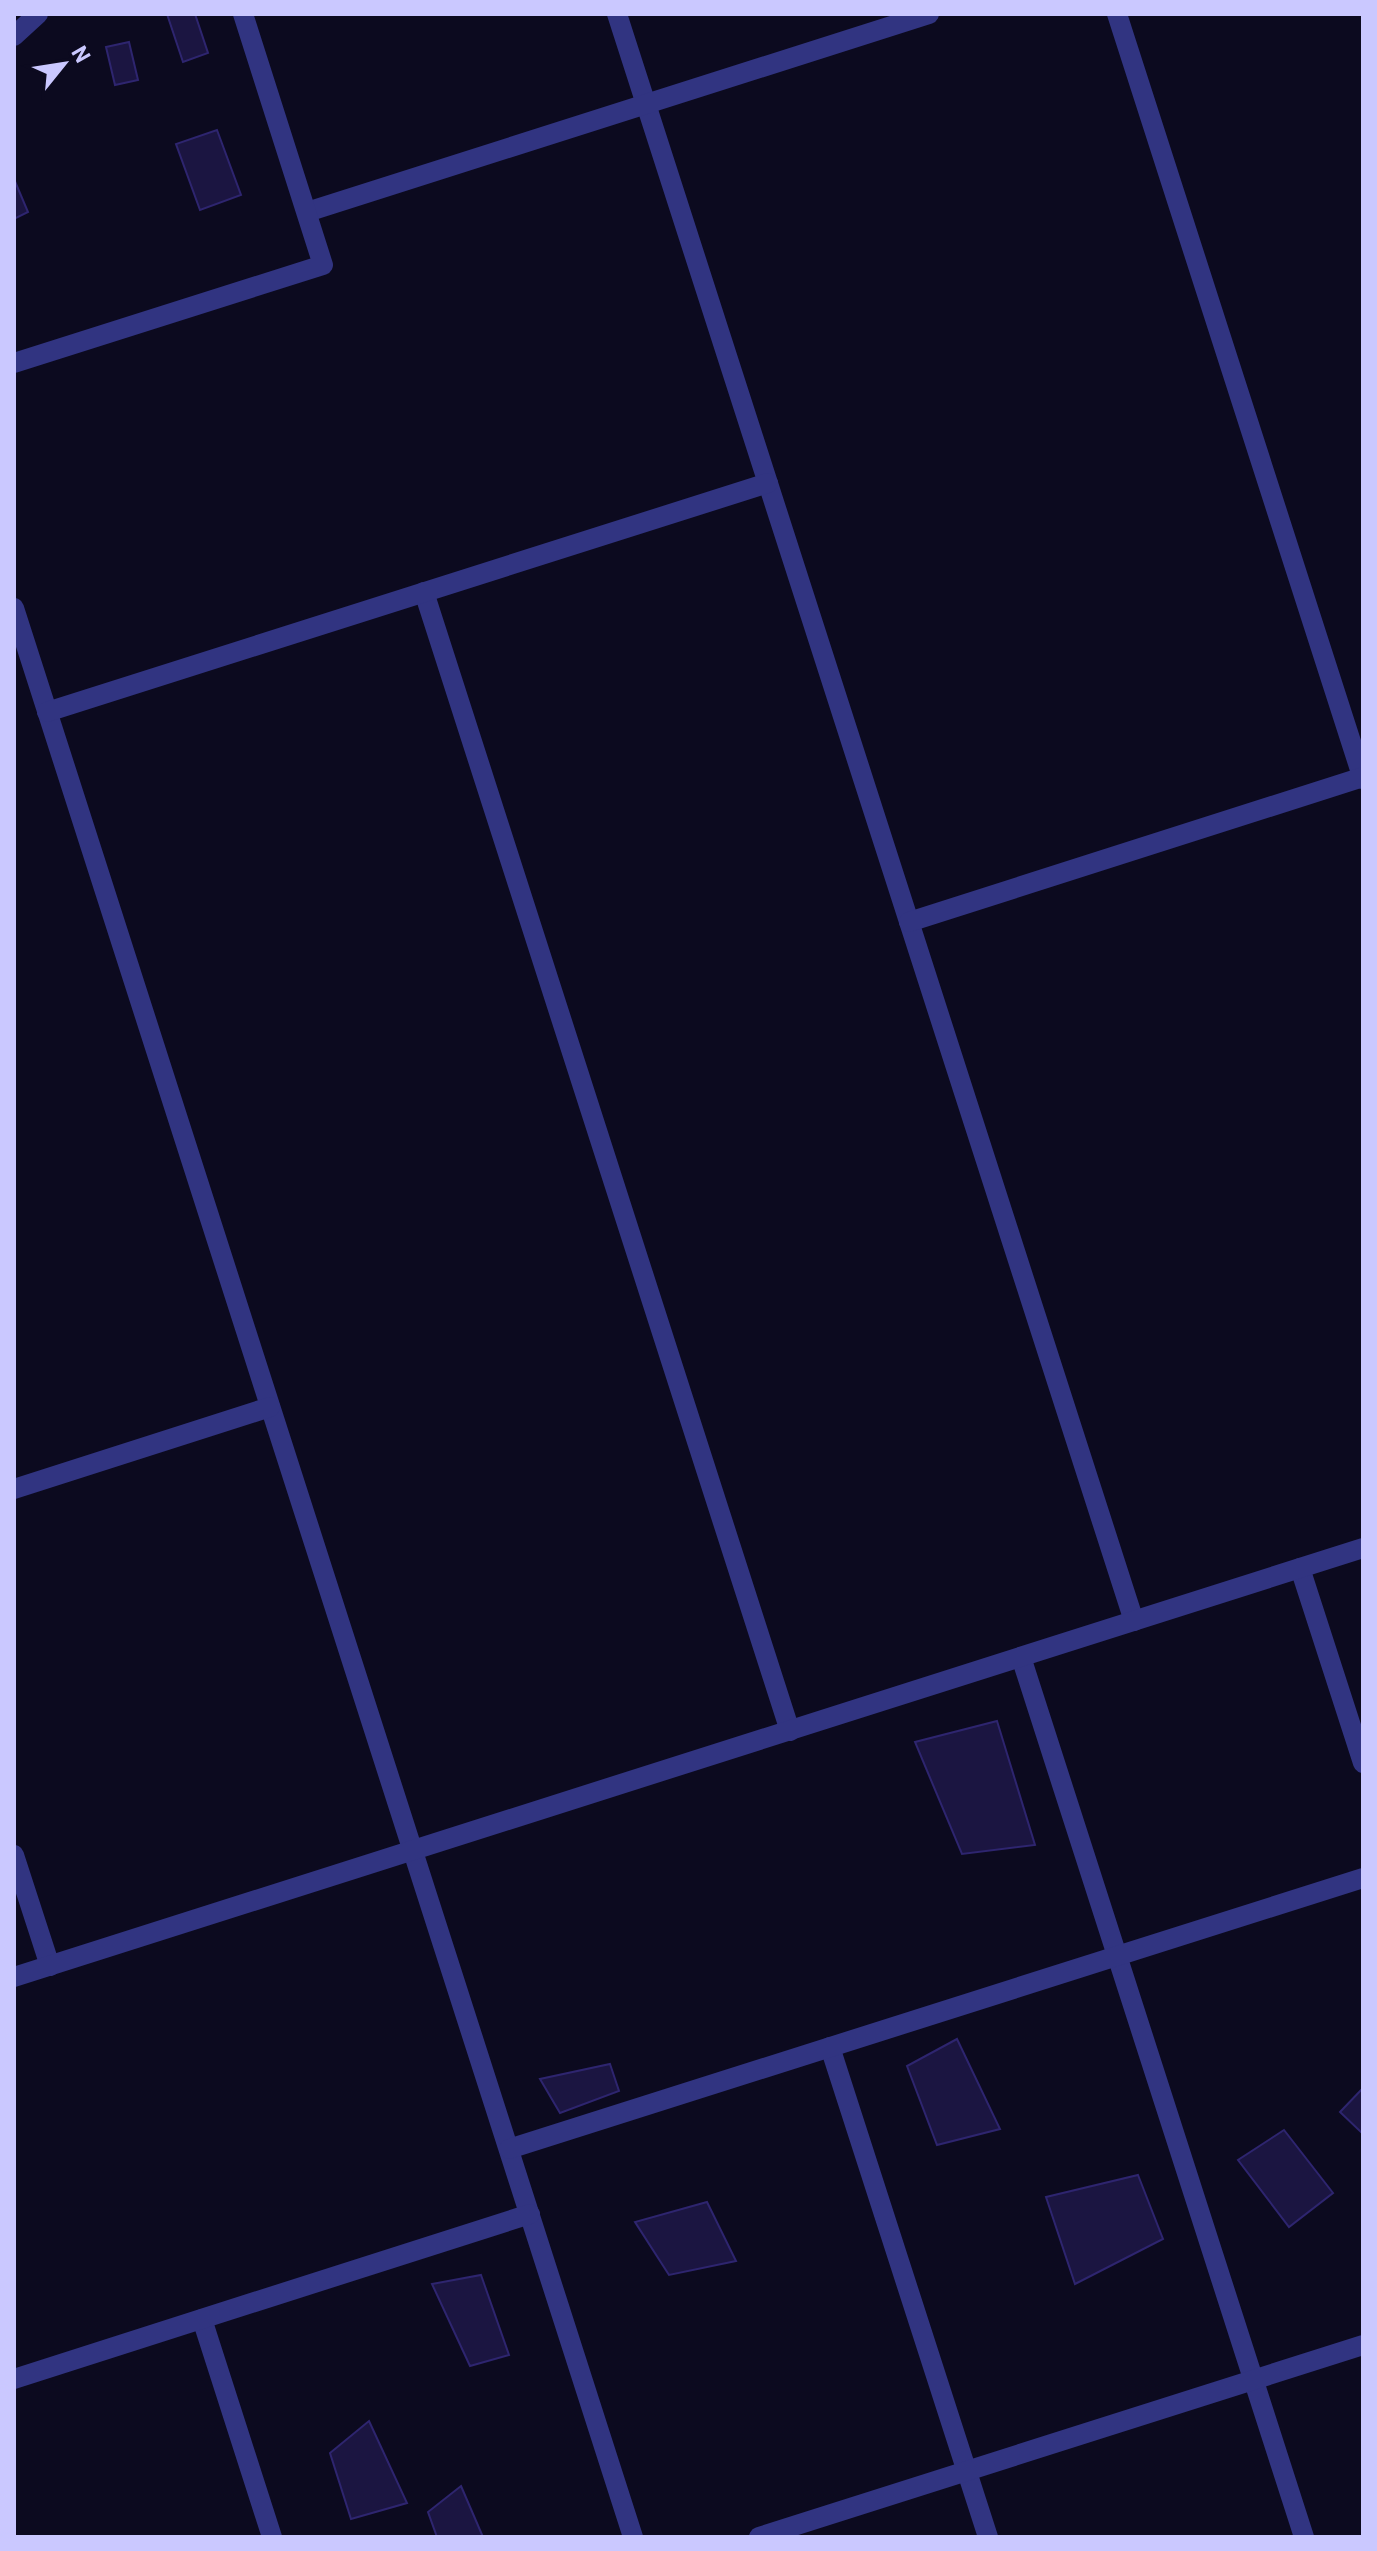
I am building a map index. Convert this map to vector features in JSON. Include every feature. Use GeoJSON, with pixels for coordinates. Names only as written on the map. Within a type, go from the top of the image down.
{"type":"FeatureCollection","features":[{"type":"Feature","properties":{"kind":"street"},"geometry":{"type":"LineString","coordinates":[[14,36],[38,14]]}},
{"type":"Feature","properties":{"kind":"street"},"geometry":{"type":"LineString","coordinates":[[14,363],[323,265],[243,14]]}},
{"type":"Feature","properties":{"kind":"street"},"geometry":{"type":"LineString","coordinates":[[617,14],[1134,1621]]}},
{"type":"Feature","properties":{"kind":"street"},"geometry":{"type":"LineString","coordinates":[[307,212],[929,14]]}},
{"type":"Feature","properties":{"kind":"street"},"geometry":{"type":"LineString","coordinates":[[909,922],[1363,778],[1117,14]]}},
{"type":"Feature","properties":{"kind":"street"},"geometry":{"type":"LineString","coordinates":[[47,712],[768,483]]}},
{"type":"Feature","properties":{"kind":"street"},"geometry":{"type":"LineString","coordinates":[[424,592],[790,1731]]}},
{"type":"Feature","properties":{"kind":"street"},"geometry":{"type":"LineString","coordinates":[[15,613],[633,2537]]}},
{"type":"Feature","properties":{"kind":"street"},"geometry":{"type":"LineString","coordinates":[[14,1489],[270,1407]]}},
{"type":"Feature","properties":{"kind":"street"},"geometry":{"type":"LineString","coordinates":[[14,1977],[1363,1548]]}},
{"type":"Feature","properties":{"kind":"street"},"geometry":{"type":"LineString","coordinates":[[1300,1568],[1363,1763]]}},
{"type":"Feature","properties":{"kind":"street"},"geometry":{"type":"LineString","coordinates":[[1021,1657],[1304,2537]]}},
{"type":"Feature","properties":{"kind":"street"},"geometry":{"type":"LineString","coordinates":[[14,1855],[50,1966]]}},
{"type":"Feature","properties":{"kind":"street"},"geometry":{"type":"LineString","coordinates":[[509,2149],[1363,1878]]}},
{"type":"Feature","properties":{"kind":"street"},"geometry":{"type":"LineString","coordinates":[[830,2047],[988,2537]]}},
{"type":"Feature","properties":{"kind":"street"},"geometry":{"type":"LineString","coordinates":[[14,2379],[530,2214]]}},
{"type":"Feature","properties":{"kind":"street"},"geometry":{"type":"LineString","coordinates":[[202,2319],[272,2537]]}},
{"type":"Feature","properties":{"kind":"street"},"geometry":{"type":"LineString","coordinates":[[759,2537],[1363,2345]]}},
{"type":"Feature","properties":{"kind":"building"},"geometry":{"type":"Polygon","coordinates":[[[167,14],[195,14],[208,53],[183,62],[167,14]]]}},
{"type":"Feature","properties":{"kind":"building"},"geometry":{"type":"Polygon","coordinates":[[[129,42],[138,80],[115,85],[106,47],[129,42]]]}},
{"type":"Feature","properties":{"kind":"building"},"geometry":{"type":"Polygon","coordinates":[[[217,130],[241,195],[200,210],[176,144],[217,130]]]}},
{"type":"Feature","properties":{"kind":"building"},"geometry":{"type":"Polygon","coordinates":[[[14,179],[28,212],[14,219],[14,179]]]}},
{"type":"Feature","properties":{"kind":"building"},"geometry":{"type":"Polygon","coordinates":[[[997,1721],[1035,1845],[962,1854],[915,1742],[997,1721]]]}},
{"type":"Feature","properties":{"kind":"building"},"geometry":{"type":"Polygon","coordinates":[[[957,2039],[1000,2129],[937,2145],[907,2066],[957,2039]]]}},
{"type":"Feature","properties":{"kind":"building"},"geometry":{"type":"Polygon","coordinates":[[[610,2064],[619,2091],[560,2113],[540,2079],[610,2064]]]}},
{"type":"Feature","properties":{"kind":"building"},"geometry":{"type":"Polygon","coordinates":[[[1363,2088],[1363,2134],[1340,2112],[1363,2088]]]}},
{"type":"Feature","properties":{"kind":"building"},"geometry":{"type":"Polygon","coordinates":[[[1284,2130],[1333,2193],[1289,2227],[1238,2160],[1284,2130]]]}},
{"type":"Feature","properties":{"kind":"building"},"geometry":{"type":"Polygon","coordinates":[[[1138,2175],[1163,2239],[1075,2284],[1046,2197],[1138,2175]]]}},
{"type":"Feature","properties":{"kind":"building"},"geometry":{"type":"Polygon","coordinates":[[[707,2202],[736,2261],[669,2275],[635,2222],[707,2202]]]}},
{"type":"Feature","properties":{"kind":"building"},"geometry":{"type":"Polygon","coordinates":[[[481,2275],[509,2355],[470,2366],[432,2284],[481,2275]]]}},
{"type":"Feature","properties":{"kind":"building"},"geometry":{"type":"Polygon","coordinates":[[[369,2421],[407,2503],[351,2519],[330,2453],[369,2421]]]}},
{"type":"Feature","properties":{"kind":"building"},"geometry":{"type":"Polygon","coordinates":[[[461,2486],[483,2537],[437,2537],[428,2512],[461,2486]]]}}]}
